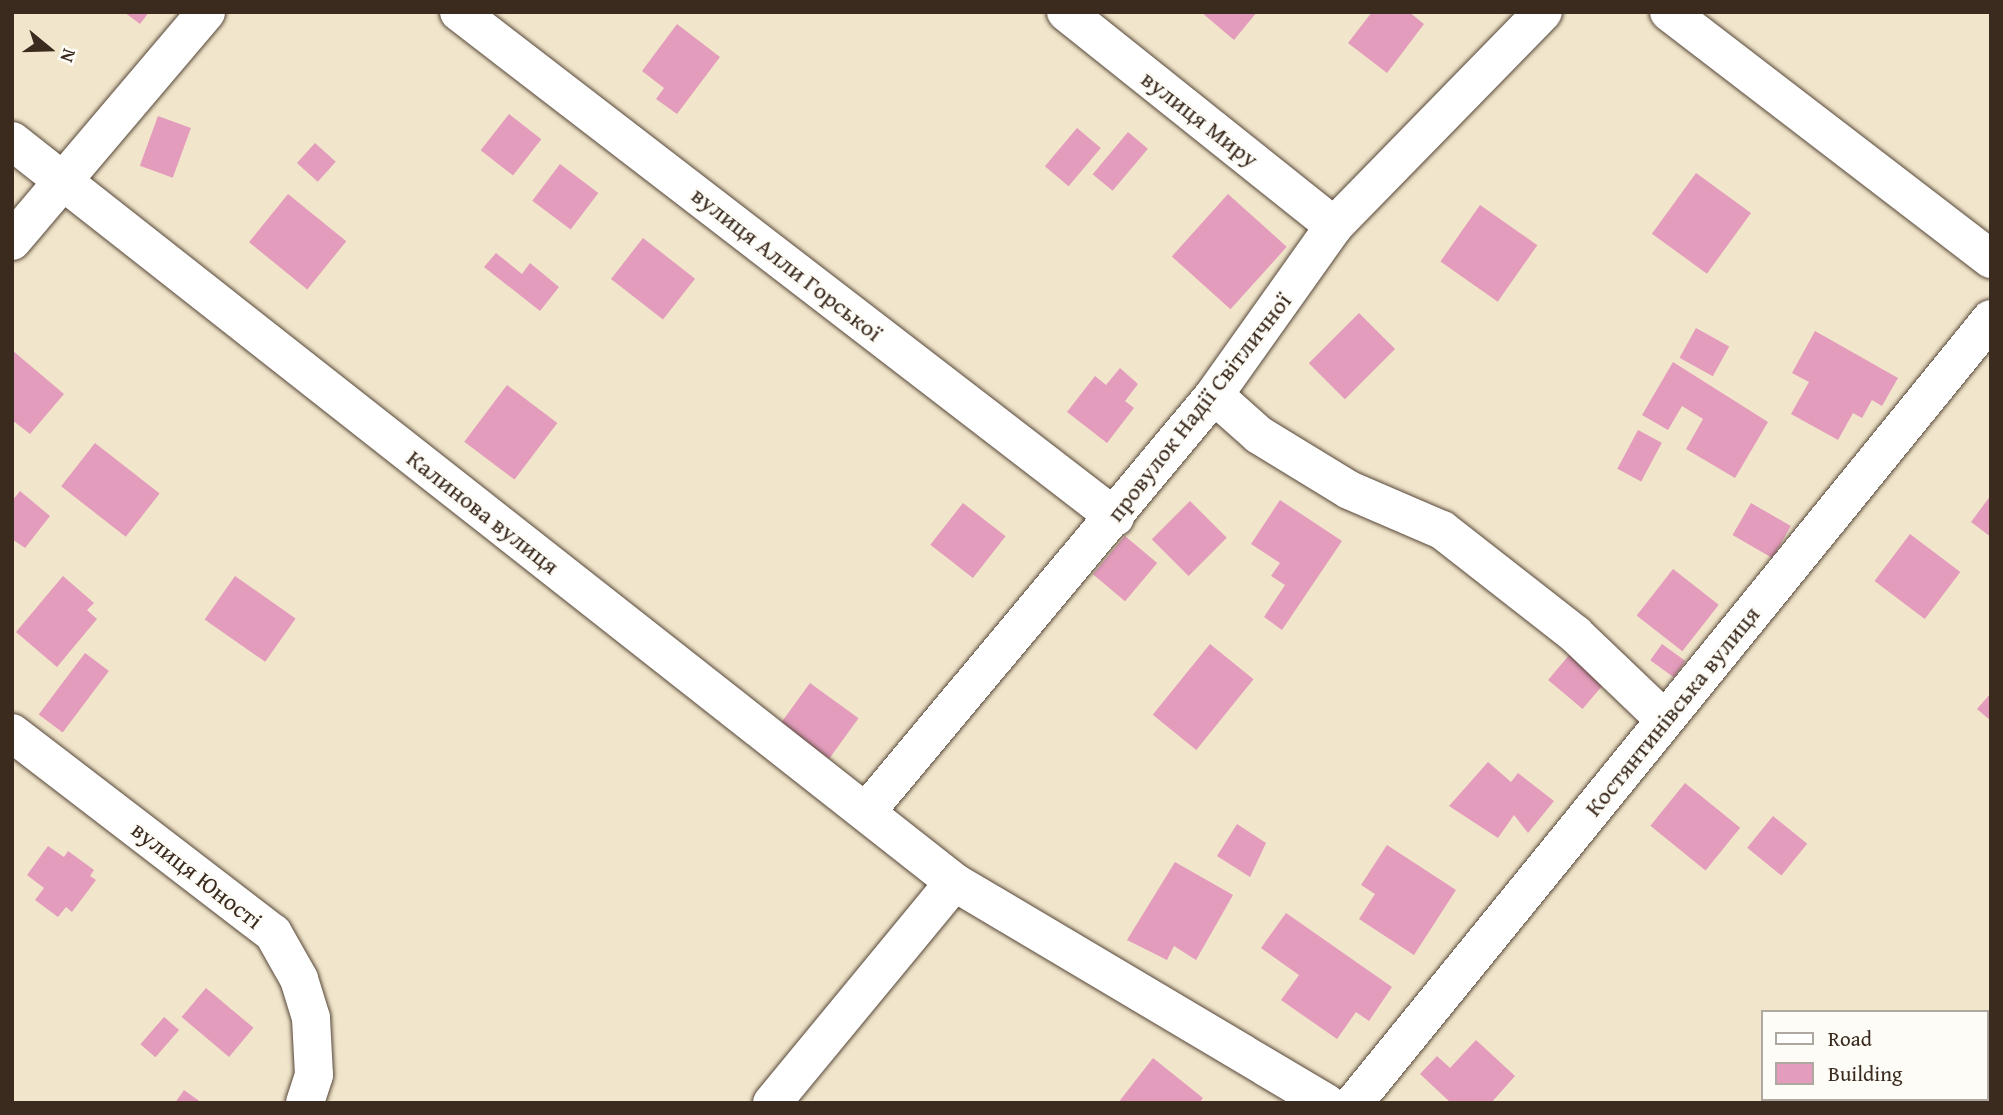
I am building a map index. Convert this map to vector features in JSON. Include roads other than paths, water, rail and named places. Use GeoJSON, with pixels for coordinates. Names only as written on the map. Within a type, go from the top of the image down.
{"type":"FeatureCollection","features":[{"type":"Feature","properties":{"kind":"street"},"geometry":{"type":"LineString","coordinates":[[12,241],[206,12]]}},
{"type":"Feature","properties":{"kind":"street","name":"вулиця Алли Горської"},"geometry":{"type":"LineString","coordinates":[[459,12],[1115,517]]}},
{"type":"Feature","properties":{"kind":"street","name":"вулиця Миру"},"geometry":{"type":"LineString","coordinates":[[1066,12],[1334,226]]}},
{"type":"Feature","properties":{"kind":"street","name":"провулок Надії Світличної"},"geometry":{"type":"LineString","coordinates":[[866,812],[1214,396],[1334,226],[1543,12]]}},
{"type":"Feature","properties":{"kind":"street"},"geometry":{"type":"LineString","coordinates":[[1669,12],[1991,259]]}},
{"type":"Feature","properties":{"kind":"street","name":"Калинова вулиця"},"geometry":{"type":"LineString","coordinates":[[12,141],[954,882],[1326,1103]]}},
{"type":"Feature","properties":{"kind":"street","name":"Костянтинівська вулиця"},"geometry":{"type":"LineString","coordinates":[[1354,1103],[1991,320]]}},
{"type":"Feature","properties":{"kind":"street"},"geometry":{"type":"LineString","coordinates":[[1214,396],[1259,435],[1349,490],[1442,530],[1575,634],[1665,720]]}},
{"type":"Feature","properties":{"kind":"street","name":"вулиця Юності"},"geometry":{"type":"LineString","coordinates":[[12,733],[273,933],[299,979],[311,1018],[314,1075],[305,1103]]}},
{"type":"Feature","properties":{"kind":"street"},"geometry":{"type":"LineString","coordinates":[[772,1103],[954,882]]}}]}
